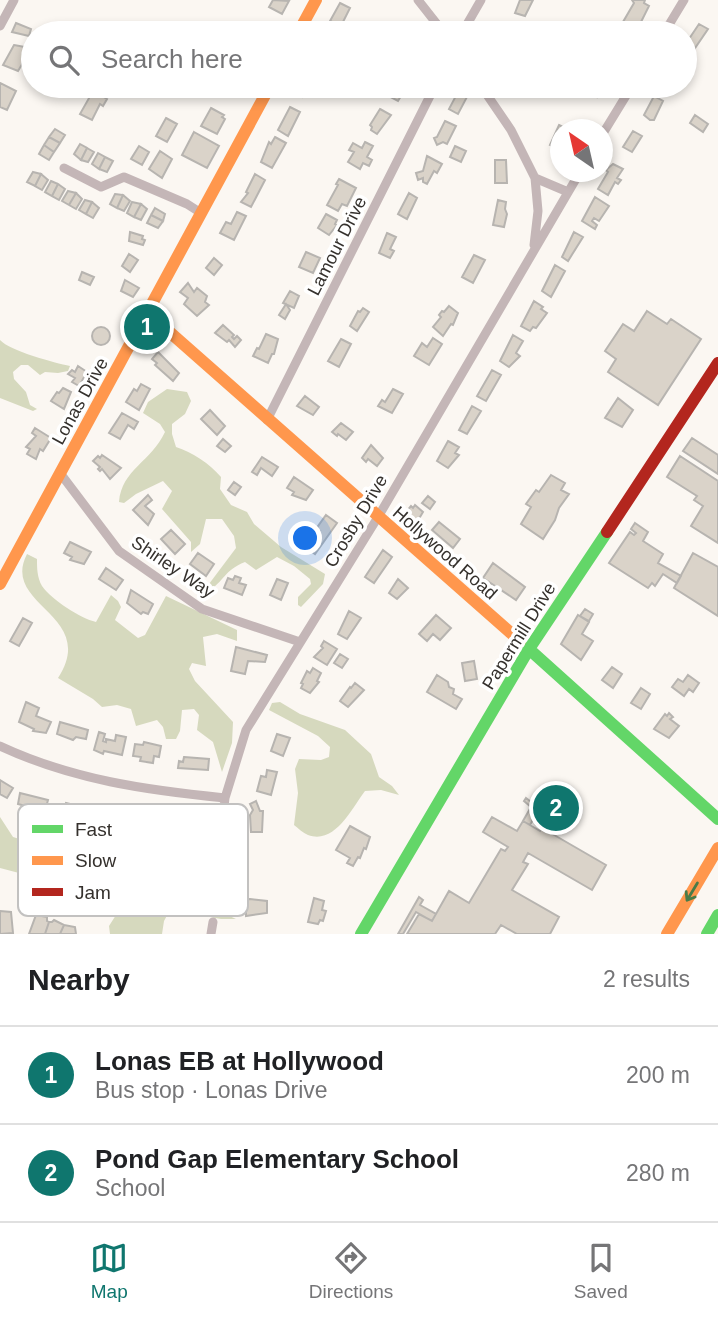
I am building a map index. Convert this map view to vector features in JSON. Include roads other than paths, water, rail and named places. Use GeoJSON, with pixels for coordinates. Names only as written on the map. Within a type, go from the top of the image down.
{"type":"FeatureCollection","features":[{"type":"Feature","properties":{"kind":"main road"},"geometry":{"type":"LineString","coordinates":[[305,21],[316,0]]}},
{"type":"Feature","properties":{"kind":"main road","name":"Lonas Drive"},"geometry":{"type":"LineString","coordinates":[[0,584],[263,98]]}},
{"type":"Feature","properties":{"kind":"main road","name":"Hollywood Road"},"geometry":{"type":"LineString","coordinates":[[148,313],[530,649],[718,819]]}},
{"type":"Feature","properties":{"kind":"main road","name":"Papermill Drive"},"geometry":{"type":"LineString","coordinates":[[362,934],[530,649],[718,363]]}},
{"type":"Feature","properties":{"kind":"main road"},"geometry":{"type":"LineString","coordinates":[[667,934],[717,849]]}},
{"type":"Feature","properties":{"kind":"main road"},"geometry":{"type":"LineString","coordinates":[[706,934],[718,915]]}},
{"type":"Feature","properties":{"kind":"street"},"geometry":{"type":"LineString","coordinates":[[0,26],[14,0]]}},
{"type":"Feature","properties":{"kind":"street"},"geometry":{"type":"LineString","coordinates":[[418,0],[435,21]]}},
{"type":"Feature","properties":{"kind":"street"},"geometry":{"type":"LineString","coordinates":[[469,21],[481,0]]}},
{"type":"Feature","properties":{"kind":"street"},"geometry":{"type":"LineString","coordinates":[[671,21],[684,0]]}},
{"type":"Feature","properties":{"kind":"street","name":"Lamour Drive"},"geometry":{"type":"LineString","coordinates":[[267,420],[429,98]]}},
{"type":"Feature","properties":{"kind":"street"},"geometry":{"type":"LineString","coordinates":[[489,98],[511,130],[535,177],[538,211],[534,250]]}},
{"type":"Feature","properties":{"kind":"street"},"geometry":{"type":"LineString","coordinates":[[612,119],[625,98]]}},
{"type":"Feature","properties":{"kind":"street"},"geometry":{"type":"LineString","coordinates":[[64,168],[101,187],[124,177],[187,204],[201,213]]}},
{"type":"Feature","properties":{"kind":"street"},"geometry":{"type":"LineString","coordinates":[[535,177],[568,192]]}},
{"type":"Feature","properties":{"kind":"street","name":"Crosby Drive"},"geometry":{"type":"LineString","coordinates":[[224,804],[246,730],[377,517],[574,182]]}},
{"type":"Feature","properties":{"kind":"street","name":"Shirley Way"},"geometry":{"type":"LineString","coordinates":[[61,473],[119,551],[202,609],[300,642]]}},
{"type":"Feature","properties":{"kind":"street"},"geometry":{"type":"LineString","coordinates":[[0,746],[60,769],[111,783],[145,790],[225,798]]}},
{"type":"Feature","properties":{"kind":"street"},"geometry":{"type":"LineString","coordinates":[[211,934],[214,922]]}},
{"type":"Feature","properties":{"kind":"place","name":"Lonas EB at Hollywood"},"geometry":{"type":"Point","coordinates":[147,327]}},
{"type":"Feature","properties":{"kind":"place","name":"Pond Gap Elementary School"},"geometry":{"type":"Point","coordinates":[556,808]}}]}
